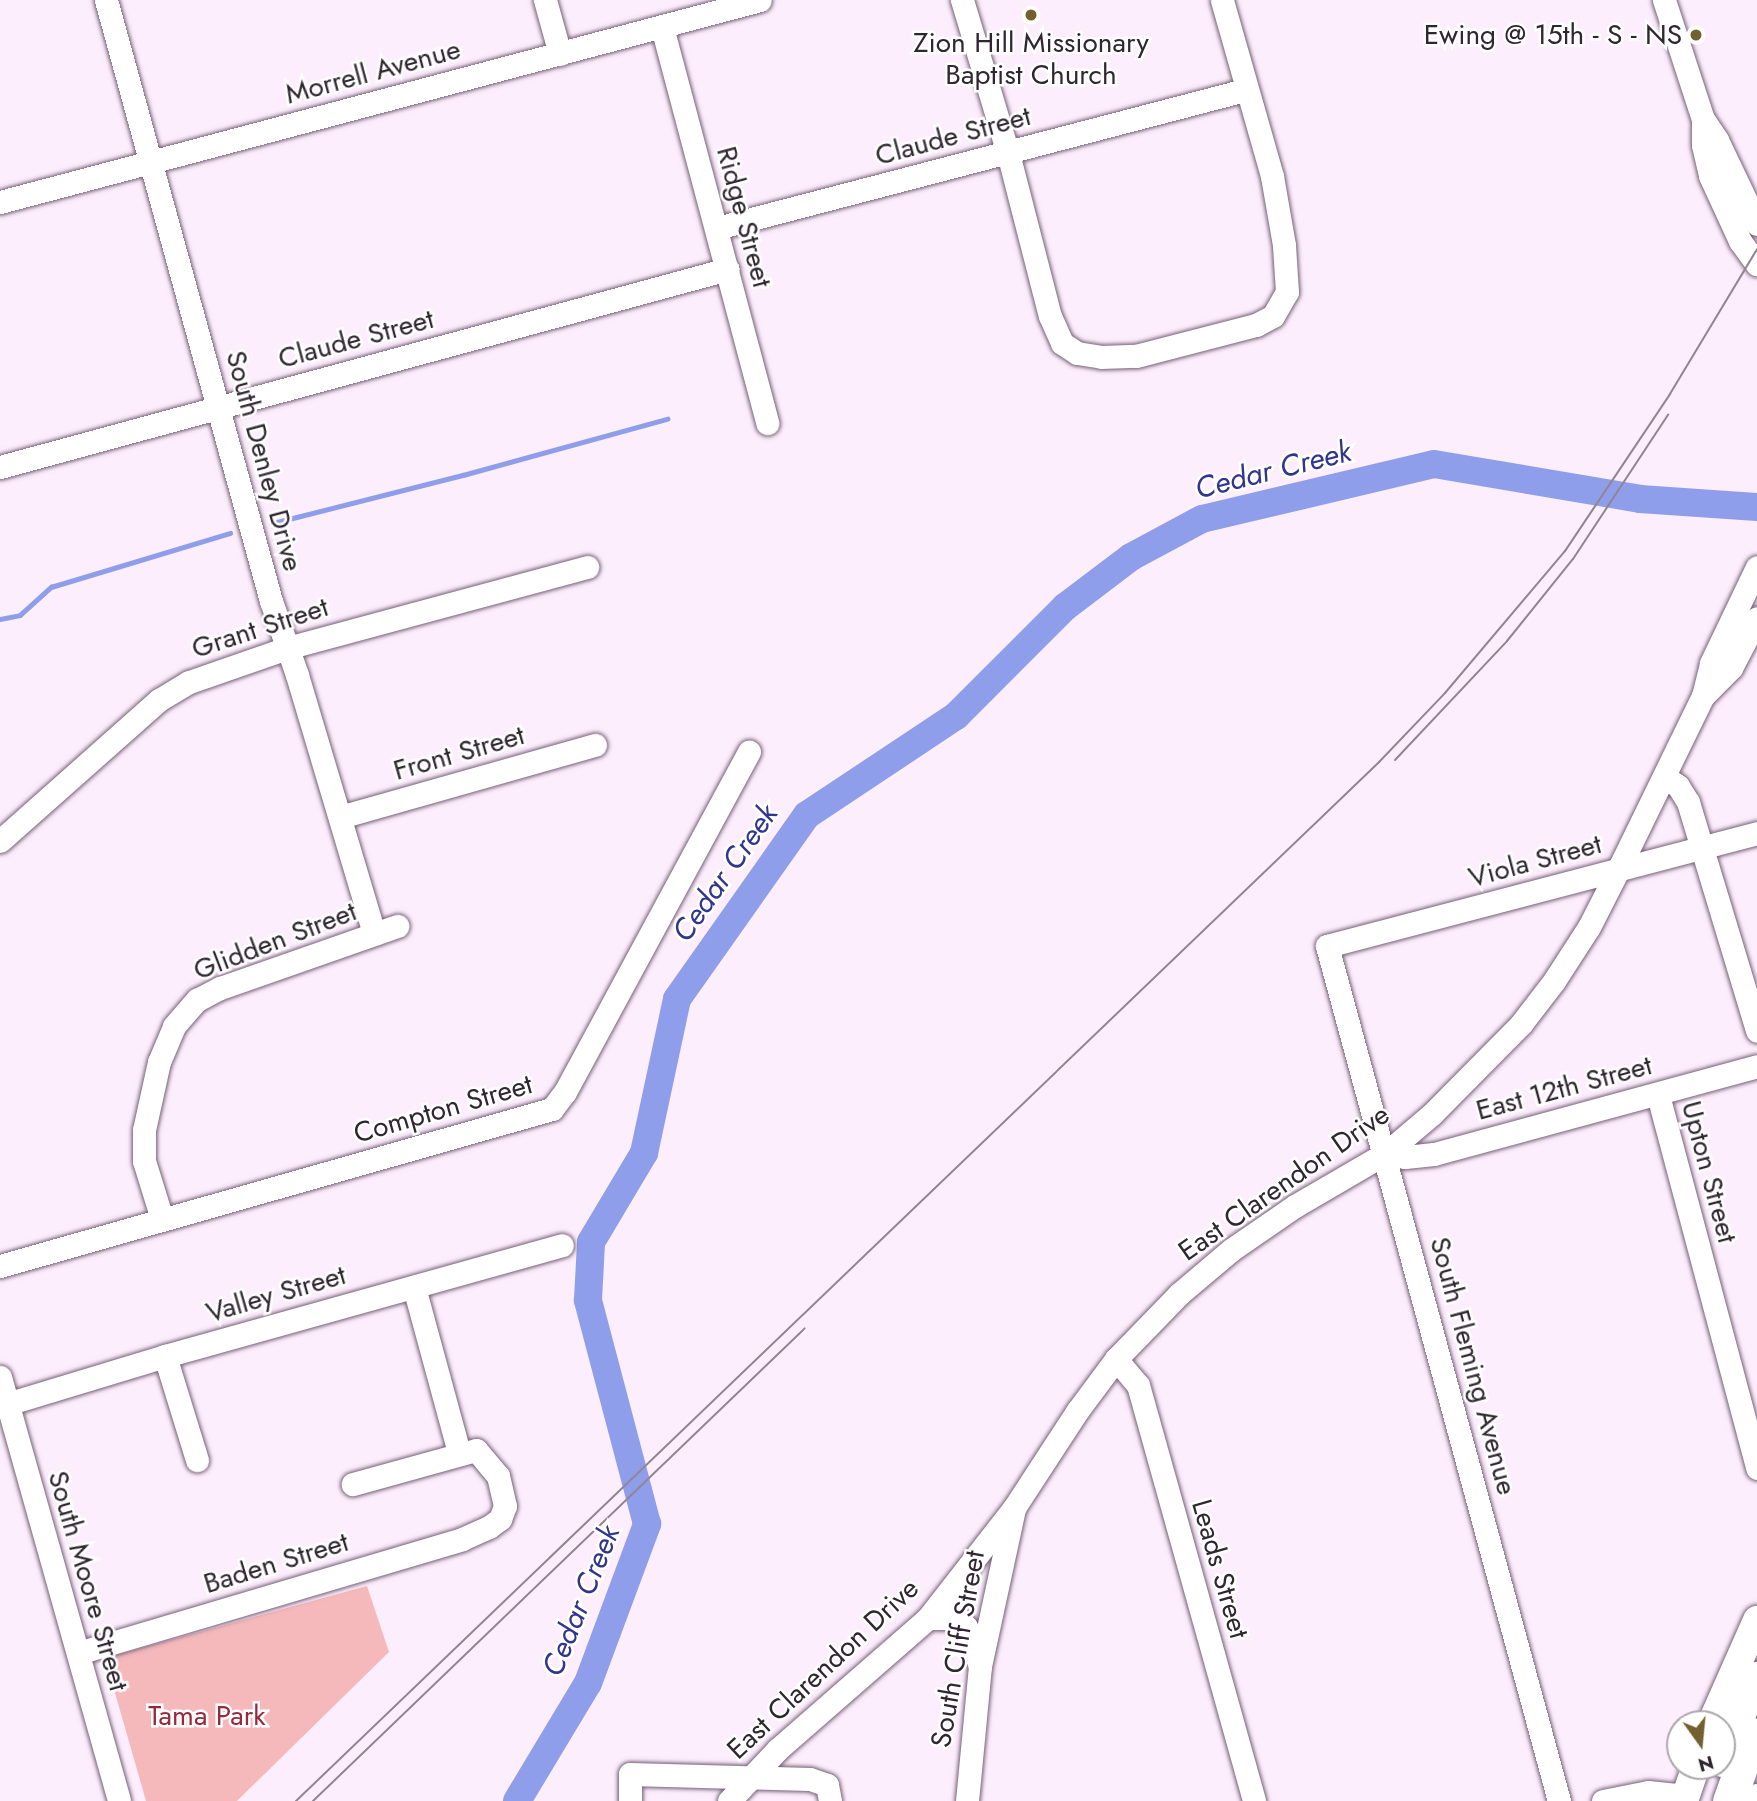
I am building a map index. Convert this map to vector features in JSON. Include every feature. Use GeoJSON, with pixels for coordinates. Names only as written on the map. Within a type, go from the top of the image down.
{"type":"FeatureCollection","features":[{"type":"Feature","properties":{"kind":"highway"},"geometry":{"type":"LineString","coordinates":[[1736,1722],[1744,1700],[1757,1678]]}},
{"type":"Feature","properties":{"kind":"highway"},"geometry":{"type":"LineString","coordinates":[[1729,1801],[1757,1725]]}},
{"type":"Feature","properties":{"kind":"highway"},"geometry":{"type":"LineString","coordinates":[[1692,1799],[1708,1780]]}},
{"type":"Feature","properties":{"kind":"main road"},"geometry":{"type":"LineString","coordinates":[[1717,1710],[1757,1620]]}},
{"type":"Feature","properties":{"kind":"main road"},"geometry":{"type":"LineString","coordinates":[[1692,1799],[1694,1780]]}},
{"type":"Feature","properties":{"kind":"street","name":"South Denley Drive"},"geometry":{"type":"LineString","coordinates":[[106,0],[286,648],[374,934]]}},
{"type":"Feature","properties":{"kind":"street"},"geometry":{"type":"LineString","coordinates":[[545,0],[560,54]]}},
{"type":"Feature","properties":{"kind":"street","name":"Morrell Avenue"},"geometry":{"type":"LineString","coordinates":[[0,202],[760,0]]}},
{"type":"Feature","properties":{"kind":"street"},"geometry":{"type":"LineString","coordinates":[[962,0],[1008,153],[1050,316],[1062,343],[1077,354],[1101,358],[1136,356],[1256,325],[1273,316],[1286,292],[1284,245],[1272,176],[1245,90],[1222,0]]}},
{"type":"Feature","properties":{"kind":"street"},"geometry":{"type":"LineString","coordinates":[[1664,0],[1703,119],[1717,140],[1757,224]]}},
{"type":"Feature","properties":{"kind":"street","name":"Ridge Street"},"geometry":{"type":"LineString","coordinates":[[662,27],[767,423]]}},
{"type":"Feature","properties":{"kind":"street","name":"Claude Street"},"geometry":{"type":"LineString","coordinates":[[717,228],[1245,90]]}},
{"type":"Feature","properties":{"kind":"street"},"geometry":{"type":"LineString","coordinates":[[1703,119],[1703,145],[1710,176],[1740,241],[1757,264]]}},
{"type":"Feature","properties":{"kind":"street","name":"Claude Street"},"geometry":{"type":"LineString","coordinates":[[0,467],[728,269]]}},
{"type":"Feature","properties":{"kind":"street","name":"Grant Street"},"geometry":{"type":"LineString","coordinates":[[0,841],[159,700],[189,682],[286,648],[587,567]]}},
{"type":"Feature","properties":{"kind":"street","name":"East Clarendon Drive"},"geometry":{"type":"LineString","coordinates":[[729,1801],[750,1777],[928,1618],[1014,1508],[1078,1410],[1116,1359],[1179,1294],[1231,1250],[1296,1206],[1386,1153],[1432,1114],[1521,1024],[1555,981],[1582,938],[1618,870],[1703,696],[1711,663],[1757,567]]}},
{"type":"Feature","properties":{"kind":"street","name":"East Clarendon Drive"},"geometry":{"type":"LineString","coordinates":[[1703,696],[1731,668],[1757,618]]}},
{"type":"Feature","properties":{"kind":"street","name":"Front Street"},"geometry":{"type":"LineString","coordinates":[[340,817],[595,745]]}},
{"type":"Feature","properties":{"kind":"street","name":"Compton Street"},"geometry":{"type":"LineString","coordinates":[[0,1266],[551,1109],[565,1092],[749,752]]}},
{"type":"Feature","properties":{"kind":"street"},"geometry":{"type":"LineString","coordinates":[[1665,777],[1678,786],[1688,802],[1757,1031]]}},
{"type":"Feature","properties":{"kind":"street","name":"Viola Street"},"geometry":{"type":"LineString","coordinates":[[1327,946],[1757,833]]}},
{"type":"Feature","properties":{"kind":"street","name":"Glidden Street"},"geometry":{"type":"LineString","coordinates":[[162,1219],[144,1161],[144,1130],[159,1062],[174,1026],[197,1000],[220,988],[397,926]]}},
{"type":"Feature","properties":{"kind":"street","name":"South Fleming Avenue"},"geometry":{"type":"LineString","coordinates":[[1327,946],[1386,1153],[1559,1801]]}},
{"type":"Feature","properties":{"kind":"street","name":"East 12th Street"},"geometry":{"type":"LineString","coordinates":[[1386,1153],[1405,1157],[1434,1154],[1757,1066]]}},
{"type":"Feature","properties":{"kind":"street","name":"Upton Street"},"geometry":{"type":"LineString","coordinates":[[1658,1094],[1757,1468]]}},
{"type":"Feature","properties":{"kind":"street","name":"Valley Street"},"geometry":{"type":"LineString","coordinates":[[8,1404],[165,1356],[562,1245]]}},
{"type":"Feature","properties":{"kind":"street"},"geometry":{"type":"LineString","coordinates":[[353,1484],[468,1452],[414,1287]]}},
{"type":"Feature","properties":{"kind":"street"},"geometry":{"type":"LineString","coordinates":[[165,1356],[197,1460]]}},
{"type":"Feature","properties":{"kind":"street","name":"Leads Street"},"geometry":{"type":"LineString","coordinates":[[1116,1359],[1138,1385],[1254,1801]]}},
{"type":"Feature","properties":{"kind":"street","name":"South Moore Street"},"geometry":{"type":"LineString","coordinates":[[0,1377],[119,1801]]}},
{"type":"Feature","properties":{"kind":"street","name":"Baden Street"},"geometry":{"type":"LineString","coordinates":[[78,1653],[463,1538],[489,1527],[500,1519],[505,1506],[503,1490],[490,1463],[468,1452]]}},
{"type":"Feature","properties":{"kind":"street","name":"South Cliff Street"},"geometry":{"type":"LineString","coordinates":[[967,1801],[980,1665],[1014,1508]]}},
{"type":"Feature","properties":{"kind":"street"},"geometry":{"type":"LineString","coordinates":[[928,1618],[958,1618],[967,1627],[980,1665]]}},
{"type":"Feature","properties":{"kind":"street"},"geometry":{"type":"LineString","coordinates":[[629,1801],[630,1774],[810,1779],[827,1785],[830,1798]]}},
{"type":"Feature","properties":{"kind":"street"},"geometry":{"type":"LineString","coordinates":[[1603,1801],[1648,1792],[1692,1799]]}},
{"type":"Feature","properties":{"kind":"green space","name":"Tama Park"},"geometry":{"type":"Polygon","coordinates":[[[367,1586],[389,1652],[237,1801],[146,1801],[105,1658],[367,1586]]]}},
{"type":"Feature","properties":{"kind":"waterway"},"geometry":{"type":"LineString","coordinates":[[277,522],[667,419]]}},
{"type":"Feature","properties":{"kind":"waterway","name":"Cedar Creek"},"geometry":{"type":"LineString","coordinates":[[517,1801],[588,1683],[647,1524],[588,1300],[591,1242],[644,1153],[677,999],[807,815],[956,716],[1065,607],[1131,557],[1202,519],[1434,464],[1640,499],[1757,507]]}},
{"type":"Feature","properties":{"kind":"waterway"},"geometry":{"type":"LineString","coordinates":[[0,619],[20,615],[51,587],[230,533]]}},
{"type":"Feature","properties":{"kind":"tram line"},"geometry":{"type":"LineString","coordinates":[[296,1801],[1380,761],[1445,693],[1565,551],[1670,394],[1757,249]]}},
{"type":"Feature","properties":{"kind":"tram line"},"geometry":{"type":"LineString","coordinates":[[1395,760],[1507,641],[1573,559],[1668,415]]}},
{"type":"Feature","properties":{"kind":"tram line"},"geometry":{"type":"LineString","coordinates":[[313,1801],[805,1328]]}},
{"type":"Feature","properties":{"kind":"place","name":"Zion Hill Missionary Baptist Church"},"geometry":{"type":"Point","coordinates":[1031,15]}},
{"type":"Feature","properties":{"kind":"place","name":"Ewing @ 15th - S - NS"},"geometry":{"type":"Point","coordinates":[1696,35]}}]}
